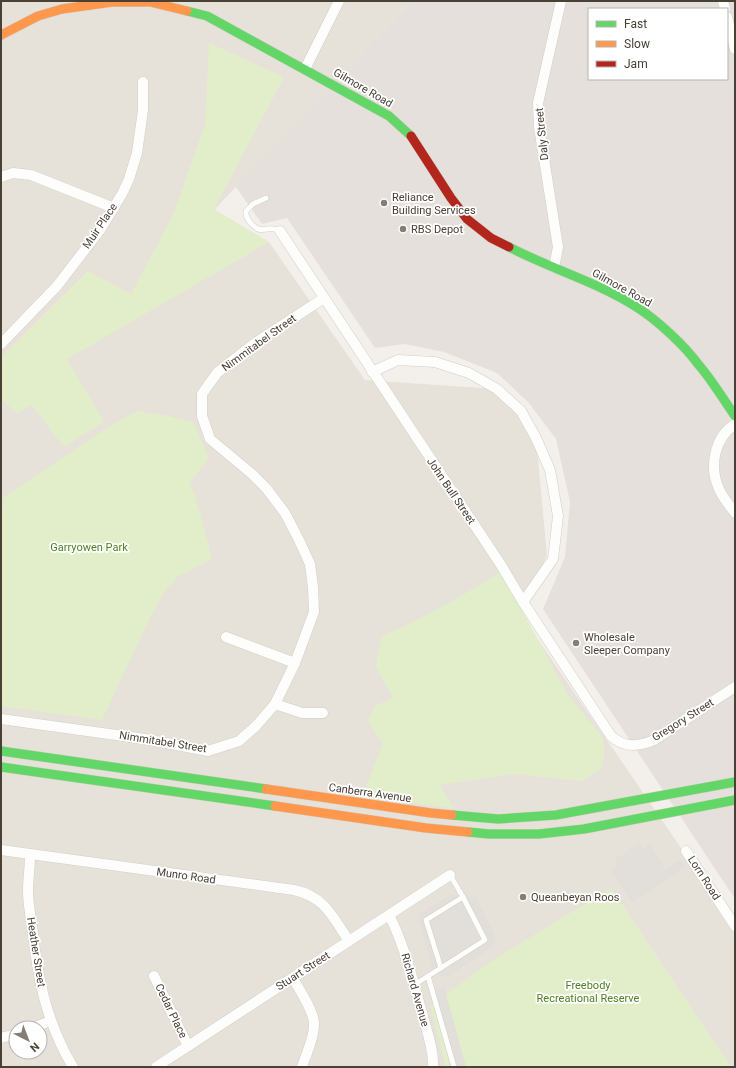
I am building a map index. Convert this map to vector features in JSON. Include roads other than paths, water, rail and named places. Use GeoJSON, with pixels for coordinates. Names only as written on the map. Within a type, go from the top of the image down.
{"type":"FeatureCollection","features":[{"type":"Feature","properties":{"kind":"main road","name":"Gilmore Road"},"geometry":{"type":"LineString","coordinates":[[1,35],[38,16],[62,9],[112,2],[150,2],[207,16],[389,116],[413,138],[451,198],[467,219],[491,238],[522,254],[610,293],[638,308],[653,319],[698,363],[735,416]]}},
{"type":"Feature","properties":{"kind":"main road","name":"Canberra Avenue"},"geometry":{"type":"LineString","coordinates":[[1,751],[424,812],[498,819],[556,815],[735,782]]}},
{"type":"Feature","properties":{"kind":"main road"},"geometry":{"type":"LineString","coordinates":[[1,767],[426,828],[489,834],[539,834],[584,829],[735,800]]}},
{"type":"Feature","properties":{"kind":"street"},"geometry":{"type":"LineString","coordinates":[[304,69],[339,1]]}},
{"type":"Feature","properties":{"kind":"street","name":"Daly Street"},"geometry":{"type":"LineString","coordinates":[[554,267],[558,246],[539,127],[538,102],[561,1]]}},
{"type":"Feature","properties":{"kind":"street"},"geometry":{"type":"LineString","coordinates":[[728,21],[735,49]]}},
{"type":"Feature","properties":{"kind":"street","name":"Muir Place"},"geometry":{"type":"LineString","coordinates":[[1,344],[57,286],[100,230],[114,208],[129,179],[137,152],[142,110],[143,82]]}},
{"type":"Feature","properties":{"kind":"street"},"geometry":{"type":"LineString","coordinates":[[1,178],[13,172],[31,175],[114,208]]}},
{"type":"Feature","properties":{"kind":"street","name":"John Bull Street"},"geometry":{"type":"LineString","coordinates":[[280,231],[501,565],[522,602],[611,736],[627,745]]}},
{"type":"Feature","properties":{"kind":"street","name":"Nimmitabel Street"},"geometry":{"type":"LineString","coordinates":[[1,719],[145,740],[208,751],[239,741],[256,726],[275,704],[296,662],[314,612],[310,564],[284,513],[266,488],[252,474],[210,439],[202,416],[202,394],[218,373],[255,343],[324,298]]}},
{"type":"Feature","properties":{"kind":"street"},"geometry":{"type":"LineString","coordinates":[[372,372],[398,360],[435,362],[469,373],[497,389],[521,411],[536,438],[550,470],[558,516],[553,559],[522,602]]}},
{"type":"Feature","properties":{"kind":"street"},"geometry":{"type":"LineString","coordinates":[[735,424],[726,431],[720,440],[715,454],[714,468],[718,488],[725,500],[735,512]]}},
{"type":"Feature","properties":{"kind":"street"},"geometry":{"type":"LineString","coordinates":[[226,637],[296,662]]}},
{"type":"Feature","properties":{"kind":"street","name":"Gregory Street"},"geometry":{"type":"LineString","coordinates":[[627,745],[640,745],[654,740],[735,687]]}},
{"type":"Feature","properties":{"kind":"street"},"geometry":{"type":"LineString","coordinates":[[275,704],[302,713],[323,713]]}},
{"type":"Feature","properties":{"kind":"street","name":"Munro Road"},"geometry":{"type":"LineString","coordinates":[[1,850],[307,893],[323,904],[349,941]]}},
{"type":"Feature","properties":{"kind":"street","name":"Lorn Road"},"geometry":{"type":"LineString","coordinates":[[686,851],[735,926]]}},
{"type":"Feature","properties":{"kind":"street","name":"Heather Street"},"geometry":{"type":"LineString","coordinates":[[30,855],[28,891],[38,977],[50,1020],[57,1038],[73,1067]]}},
{"type":"Feature","properties":{"kind":"street","name":"Stuart Street"},"geometry":{"type":"LineString","coordinates":[[156,1067],[450,875]]}},
{"type":"Feature","properties":{"kind":"street","name":"Richard Avenue"},"geometry":{"type":"LineString","coordinates":[[389,915],[398,934],[414,985],[430,1045],[433,1067]]}},
{"type":"Feature","properties":{"kind":"street","name":"Cedar Place"},"geometry":{"type":"LineString","coordinates":[[154,976],[188,1046]]}},
{"type":"Feature","properties":{"kind":"street"},"geometry":{"type":"LineString","coordinates":[[292,978],[313,1015],[315,1024],[302,1067]]}},
{"type":"Feature","properties":{"kind":"lane"},"geometry":{"type":"LineString","coordinates":[[266,198],[250,206],[246,211],[246,217],[259,229],[274,228],[280,231]]}},
{"type":"Feature","properties":{"kind":"lane"},"geometry":{"type":"LineString","coordinates":[[414,985],[485,940],[450,875]]}},
{"type":"Feature","properties":{"kind":"lane"},"geometry":{"type":"LineString","coordinates":[[441,968],[426,920],[463,897]]}},
{"type":"Feature","properties":{"kind":"lane"},"geometry":{"type":"LineString","coordinates":[[428,976],[454,1067]]}},
{"type":"Feature","properties":{"kind":"place","name":"Reliance Building Services"},"geometry":{"type":"Point","coordinates":[384,203]}},
{"type":"Feature","properties":{"kind":"place","name":"RBS Depot"},"geometry":{"type":"Point","coordinates":[403,229]}},
{"type":"Feature","properties":{"kind":"place","name":"Wholesale Sleeper Company"},"geometry":{"type":"Point","coordinates":[576,643]}},
{"type":"Feature","properties":{"kind":"place","name":"Queanbeyan Roos"},"geometry":{"type":"Point","coordinates":[523,897]}},
{"type":"Feature","properties":{"kind":"park label","name":"Garryowen Park"},"geometry":{"type":"Point","coordinates":[89,547]}},
{"type":"Feature","properties":{"kind":"park label","name":"Freebody Recreational Reserve"},"geometry":{"type":"Point","coordinates":[588,991]}}]}
